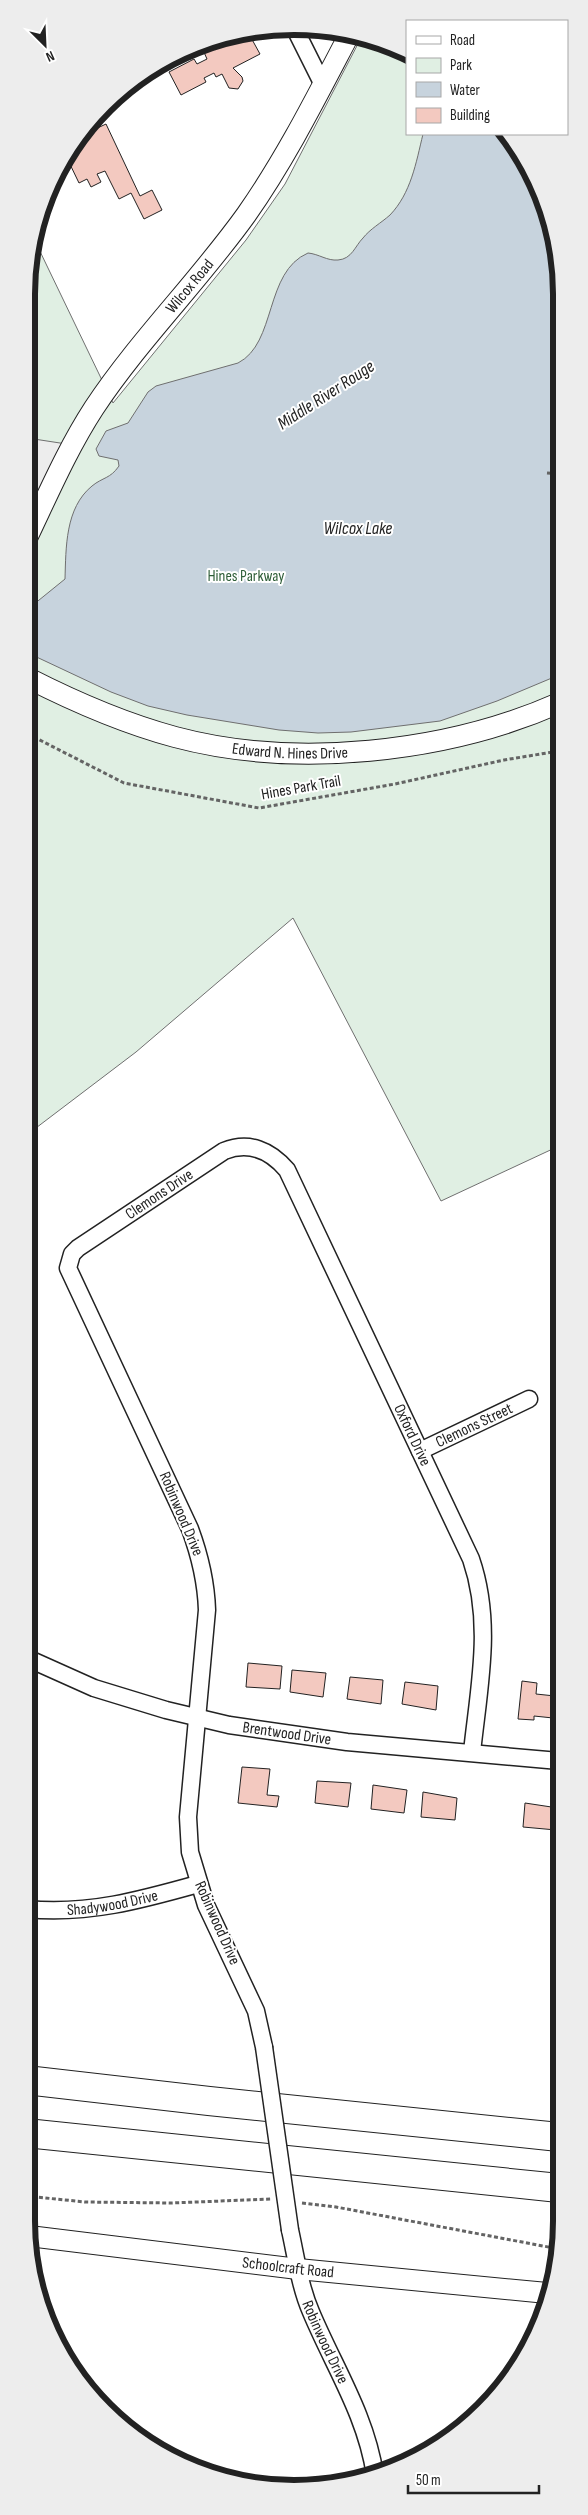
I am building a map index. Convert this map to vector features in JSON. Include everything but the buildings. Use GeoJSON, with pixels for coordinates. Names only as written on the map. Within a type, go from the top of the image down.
{"type":"FeatureCollection","features":[{"type":"Feature","properties":{"kind":"highway"},"geometry":{"type":"LineString","coordinates":[[35,2081],[553,2136]]}},
{"type":"Feature","properties":{"kind":"highway"},"geometry":{"type":"LineString","coordinates":[[35,2135],[553,2187]]}},
{"type":"Feature","properties":{"kind":"street"},"geometry":{"type":"LineString","coordinates":[[298,35],[323,85]]}},
{"type":"Feature","properties":{"kind":"street","name":"Wilcox Road"},"geometry":{"type":"LineString","coordinates":[[35,522],[65,460],[95,407],[246,214],[284,156],[346,40]]}},
{"type":"Feature","properties":{"kind":"street","name":"Edward N. Hines Drive"},"geometry":{"type":"LineString","coordinates":[[35,682],[78,703],[138,726],[206,744],[270,752],[334,752],[408,745],[481,729],[553,704]]}},
{"type":"Feature","properties":{"kind":"street","name":"Clemons Drive"},"geometry":{"type":"LineString","coordinates":[[69,1260],[78,1248],[224,1151],[241,1146],[257,1148]]}},
{"type":"Feature","properties":{"kind":"street","name":"Oxford Drive"},"geometry":{"type":"LineString","coordinates":[[257,1148],[274,1156],[287,1170],[471,1559],[481,1594],[484,1636],[472,1752]]}},
{"type":"Feature","properties":{"kind":"street","name":"Robinwood Drive"},"geometry":{"type":"LineString","coordinates":[[69,1260],[70,1274],[190,1529],[201,1558],[206,1579],[207,1610],[188,1817],[190,1852],[198,1884],[251,1998],[264,2047],[290,2230],[298,2269],[310,2311],[368,2436],[374,2467]]}},
{"type":"Feature","properties":{"kind":"street","name":"Clemons Street"},"geometry":{"type":"LineString","coordinates":[[420,1451],[529,1399]]}},
{"type":"Feature","properties":{"kind":"street","name":"Brentwood Drive"},"geometry":{"type":"LineString","coordinates":[[35,1662],[94,1688],[229,1725],[347,1742],[553,1760]]}},
{"type":"Feature","properties":{"kind":"street","name":"Shadywood Drive"},"geometry":{"type":"LineString","coordinates":[[35,1909],[72,1911],[100,1908],[136,1902],[198,1884]]}},
{"type":"Feature","properties":{"kind":"street","name":"Schoolcraft Road"},"geometry":{"type":"LineString","coordinates":[[36,2237],[298,2269],[543,2293]]}},
{"type":"Feature","properties":{"kind":"path"},"geometry":{"type":"LineString","coordinates":[[547,473],[553,473]]}},
{"type":"Feature","properties":{"kind":"path","name":"Hines Park Trail"},"geometry":{"type":"LineString","coordinates":[[35,738],[124,783],[259,808],[395,784],[504,760],[553,752]]}},
{"type":"Feature","properties":{"kind":"green space","name":"Hines Parkway"},"geometry":{"type":"Polygon","coordinates":[[[358,43],[361,44],[406,61],[406,135],[498,135],[518,165],[533,195],[544,227],[551,260],[553,294],[553,1149],[441,1201],[293,918],[136,1052],[35,1129],[35,294],[39,249],[113,403],[246,240],[285,184],[358,43]]]}},
{"type":"Feature","properties":{"kind":"shaded area"},"geometry":{"type":"Polygon","coordinates":[[[35,439],[73,445],[35,522],[35,439]]]}},
{"type":"Feature","properties":{"kind":"water","name":"Wilcox Lake"},"geometry":{"type":"Polygon","coordinates":[[[423,135],[498,135],[526,179],[544,227],[551,260],[553,294],[553,678],[497,701],[440,721],[351,732],[318,733],[279,730],[187,715],[148,706],[111,692],[35,656],[35,603],[65,579],[69,529],[77,505],[92,486],[109,476],[119,466],[118,460],[99,456],[96,449],[106,431],[128,423],[148,392],[156,386],[238,363],[250,353],[259,340],[266,324],[284,275],[294,262],[308,253],[338,260],[347,257],[353,252],[360,241],[390,215],[397,206],[408,187],[423,135]]]}},
{"type":"Feature","properties":{"kind":"water label","name":"Middle River Rouge"},"geometry":{"type":"Point","coordinates":[326,395]}}]}
